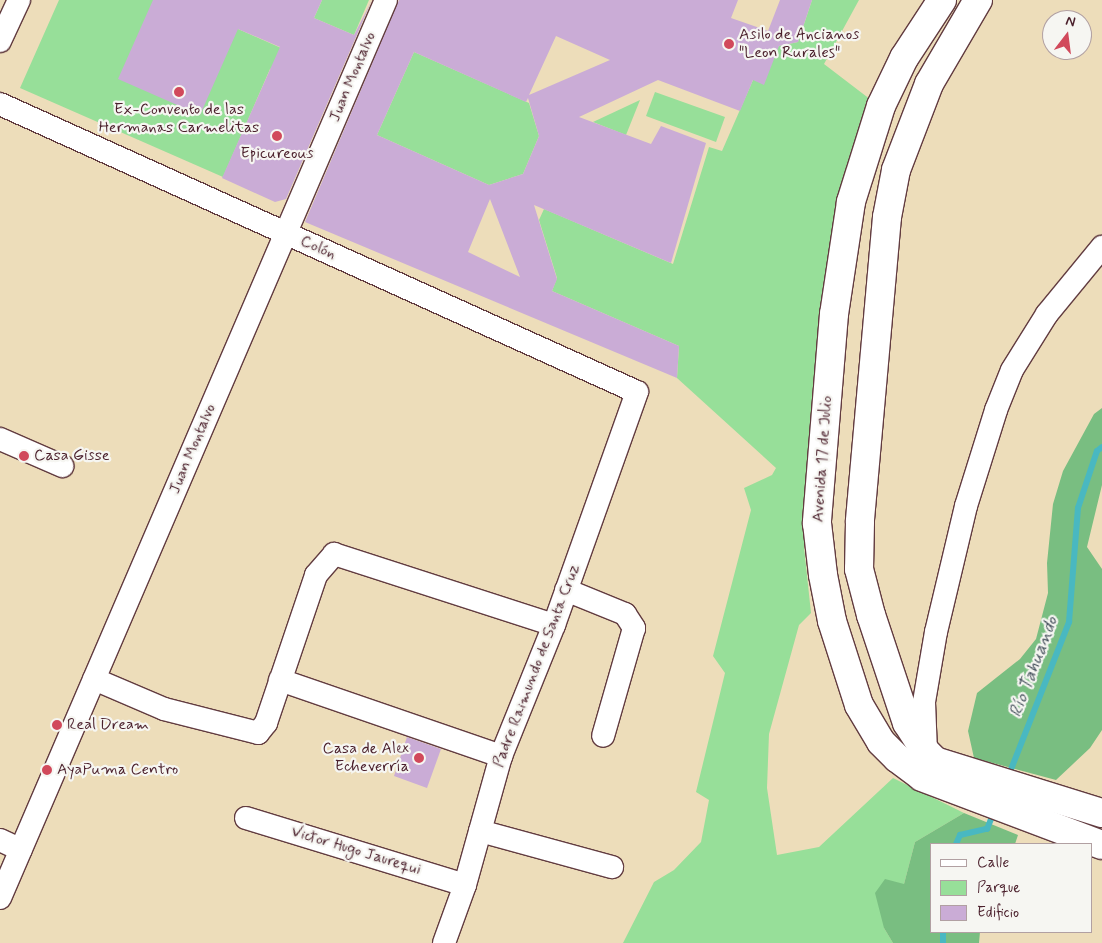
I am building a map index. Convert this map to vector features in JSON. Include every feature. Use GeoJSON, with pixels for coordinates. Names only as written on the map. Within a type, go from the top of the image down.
{"type":"FeatureCollection","features":[{"type":"Feature","properties":{"kind":"main road","name":"Avenida 17 de Julio"},"geometry":{"type":"LineString","coordinates":[[942,0],[904,58],[889,89],[851,202],[834,314],[817,523],[832,620],[859,705],[881,742],[896,758],[927,763],[1030,806],[1102,845]]}},
{"type":"Feature","properties":{"kind":"main road"},"geometry":{"type":"LineString","coordinates":[[927,763],[907,723],[871,614],[860,569],[860,522],[887,217],[896,170],[913,118],[929,84],[978,0]]}},
{"type":"Feature","properties":{"kind":"main road","name":"Avenida 17 de Julio"},"geometry":{"type":"LineString","coordinates":[[1030,806],[1102,814]]}},
{"type":"Feature","properties":{"kind":"street"},"geometry":{"type":"LineString","coordinates":[[0,41],[19,0]]}},
{"type":"Feature","properties":{"kind":"street","name":"Juan Montalvo"},"geometry":{"type":"LineString","coordinates":[[0,898],[386,0]]}},
{"type":"Feature","properties":{"kind":"street","name":"Colón"},"geometry":{"type":"LineString","coordinates":[[0,104],[637,392]]}},
{"type":"Feature","properties":{"kind":"street"},"geometry":{"type":"LineString","coordinates":[[927,763],[924,702],[936,632],[966,506],[996,410],[1012,370],[1047,314],[1102,247]]}},
{"type":"Feature","properties":{"kind":"street","name":"Padre Raimundo de Santa Cruz"},"geometry":{"type":"LineString","coordinates":[[444,943],[465,884],[502,756],[554,625],[637,392]]}},
{"type":"Feature","properties":{"kind":"street"},"geometry":{"type":"LineString","coordinates":[[0,439],[62,466]]}},
{"type":"Feature","properties":{"kind":"street"},"geometry":{"type":"LineString","coordinates":[[94,680],[164,709],[258,734],[266,723],[316,575],[334,554],[554,625]]}},
{"type":"Feature","properties":{"kind":"street"},"geometry":{"type":"LineString","coordinates":[[566,590],[624,614],[634,628],[603,736]]}},
{"type":"Feature","properties":{"kind":"street"},"geometry":{"type":"LineString","coordinates":[[280,680],[502,756]]}},
{"type":"Feature","properties":{"kind":"street"},"geometry":{"type":"LineString","coordinates":[[907,723],[924,702]]}},
{"type":"Feature","properties":{"kind":"street","name":"Victor Hugo Jaurequi"},"geometry":{"type":"LineString","coordinates":[[246,818],[465,884]]}},
{"type":"Feature","properties":{"kind":"street"},"geometry":{"type":"LineString","coordinates":[[480,831],[612,867]]}},
{"type":"Feature","properties":{"kind":"street"},"geometry":{"type":"LineString","coordinates":[[0,840],[21,850]]}},
{"type":"Feature","properties":{"kind":"green space"},"geometry":{"type":"Polygon","coordinates":[[[59,0],[153,0],[238,29],[306,59],[270,69],[223,177],[20,88],[59,0]]]}},
{"type":"Feature","properties":{"kind":"green space"},"geometry":{"type":"Polygon","coordinates":[[[322,0],[369,0],[354,35],[314,18],[322,0]]]}},
{"type":"Feature","properties":{"kind":"green space"},"geometry":{"type":"Polygon","coordinates":[[[812,0],[859,0],[824,64],[875,103],[806,503],[804,547],[811,613],[799,625],[769,734],[767,788],[777,855],[819,847],[893,778],[964,813],[915,842],[904,884],[884,928],[893,943],[623,943],[654,882],[674,870],[701,842],[709,800],[696,792],[725,673],[713,656],[751,510],[744,488],[772,475],[776,468],[677,378],[679,346],[552,291],[557,278],[539,220],[544,209],[673,264],[709,147],[722,151],[753,80],[779,46],[798,42],[812,0]]]}},
{"type":"Feature","properties":{"kind":"green space"},"geometry":{"type":"Polygon","coordinates":[[[414,52],[529,103],[539,136],[523,174],[489,185],[377,135],[414,52]]]}},
{"type":"Feature","properties":{"kind":"green space"},"geometry":{"type":"Polygon","coordinates":[[[655,92],[725,117],[716,142],[646,116],[655,92]]]}},
{"type":"Feature","properties":{"kind":"green space"},"geometry":{"type":"Polygon","coordinates":[[[640,100],[626,135],[593,122],[640,100]]]}},
{"type":"Feature","properties":{"kind":"green space"},"geometry":{"type":"Polygon","coordinates":[[[1102,408],[1102,485],[1087,547],[1102,569],[1102,730],[1090,748],[1056,780],[974,758],[968,731],[977,693],[1020,659],[1036,639],[1048,593],[1047,563],[1053,504],[1063,471],[1094,414],[1102,408]]]}},
{"type":"Feature","properties":{"kind":"green space"},"geometry":{"type":"Polygon","coordinates":[[[964,813],[1018,835],[1015,843],[930,843],[930,933],[980,933],[979,943],[893,943],[884,928],[875,893],[885,879],[904,884],[915,842],[964,813]]]}},
{"type":"Feature","properties":{"kind":"building","name":"Ex-Convento de las Hermanas Carmelitas"},"geometry":{"type":"Polygon","coordinates":[[[153,0],[322,0],[314,18],[354,35],[372,0],[286,199],[275,202],[222,178],[280,47],[238,29],[200,115],[118,79],[153,0]]]}},
{"type":"Feature","properties":{"kind":"building"},"geometry":{"type":"Polygon","coordinates":[[[399,0],[738,0],[731,18],[768,31],[780,0],[812,0],[798,42],[779,46],[764,85],[753,80],[740,111],[658,80],[579,117],[651,144],[661,126],[706,143],[671,263],[534,205],[557,279],[552,291],[679,346],[677,378],[305,222],[399,0]],[[556,36],[529,95],[610,60],[556,36]],[[414,52],[377,135],[489,185],[523,174],[539,136],[528,98],[526,102],[414,52]],[[490,199],[468,252],[520,277],[490,199]]]}},
{"type":"Feature","properties":{"kind":"building","name":"Casa de Alex Echeverría"},"geometry":{"type":"Polygon","coordinates":[[[407,737],[441,749],[427,788],[394,776],[407,737]]]}},
{"type":"Feature","properties":{"kind":"waterway","name":"Río Tahuando"},"geometry":{"type":"LineString","coordinates":[[1008,777],[1069,622],[1078,508],[1097,451],[1102,447]]}},
{"type":"Feature","properties":{"kind":"waterway","name":"Río Tahuando"},"geometry":{"type":"LineString","coordinates":[[956,843],[960,835],[987,829],[994,812]]}},
{"type":"Feature","properties":{"kind":"waterway","name":"Río Tahuando"},"geometry":{"type":"LineString","coordinates":[[943,933],[943,943]]}},
{"type":"Feature","properties":{"kind":"place","name":"Asilo de Ancianos \"Leon Rurales\""},"geometry":{"type":"Point","coordinates":[729,44]}},
{"type":"Feature","properties":{"kind":"place","name":"Ex-Convento de las Hermanas Carmelitas"},"geometry":{"type":"Point","coordinates":[179,92]}},
{"type":"Feature","properties":{"kind":"place","name":"Epicureous"},"geometry":{"type":"Point","coordinates":[277,136]}},
{"type":"Feature","properties":{"kind":"place","name":"Casa Gisse"},"geometry":{"type":"Point","coordinates":[24,456]}},
{"type":"Feature","properties":{"kind":"place","name":"Real Dream"},"geometry":{"type":"Point","coordinates":[57,725]}},
{"type":"Feature","properties":{"kind":"place","name":"Casa de Alex Echeverría"},"geometry":{"type":"Point","coordinates":[419,758]}},
{"type":"Feature","properties":{"kind":"place","name":"AyaPuma Centro"},"geometry":{"type":"Point","coordinates":[47,770]}}]}
